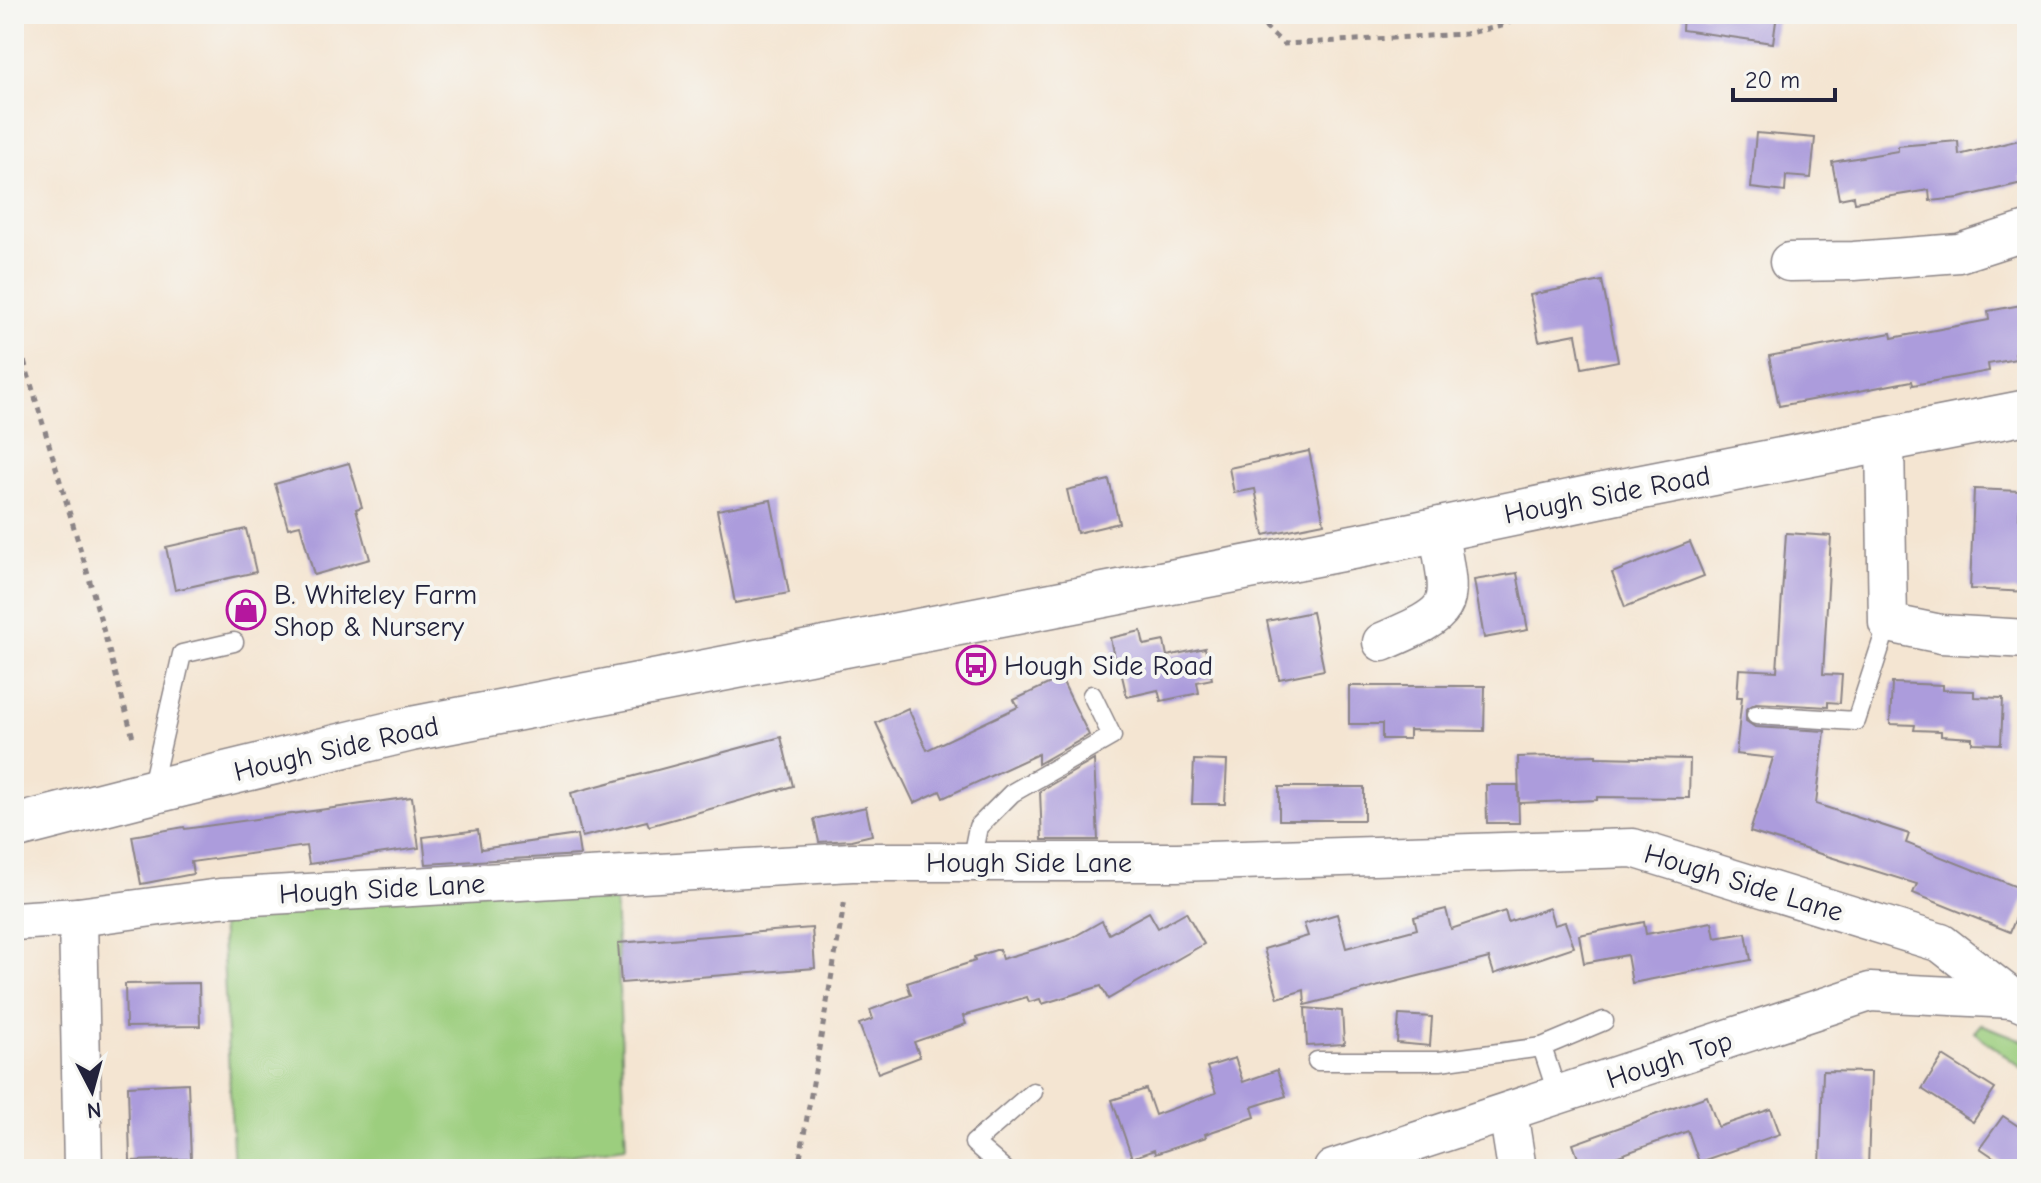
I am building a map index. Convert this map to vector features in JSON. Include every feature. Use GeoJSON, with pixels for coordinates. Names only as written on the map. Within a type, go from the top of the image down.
{"type":"FeatureCollection","features":[{"type":"Feature","properties":{"kind":"main road","name":"Hough Side Road"},"geometry":{"type":"LineString","coordinates":[[14,827],[411,729],[2027,412]]}},
{"type":"Feature","properties":{"kind":"street"},"geometry":{"type":"LineString","coordinates":[[1789,262],[1854,261],[1959,253],[2027,231]]}},
{"type":"Feature","properties":{"kind":"street"},"geometry":{"type":"LineString","coordinates":[[1885,440],[1888,623],[1941,634],[2027,639]]}},
{"type":"Feature","properties":{"kind":"street"},"geometry":{"type":"LineString","coordinates":[[1382,642],[1426,623],[1440,612],[1448,596],[1438,529]]}},
{"type":"Feature","properties":{"kind":"street","name":"Hough Side Lane"},"geometry":{"type":"LineString","coordinates":[[14,921],[78,917],[220,898],[852,862],[1177,862],[1633,848],[1941,943],[2020,1002]]}},
{"type":"Feature","properties":{"kind":"street"},"geometry":{"type":"LineString","coordinates":[[78,917],[83,1169]]}},
{"type":"Feature","properties":{"kind":"street","name":"Hough Top"},"geometry":{"type":"LineString","coordinates":[[1333,1169],[1870,992],[2020,1002]]}},
{"type":"Feature","properties":{"kind":"street"},"geometry":{"type":"LineString","coordinates":[[1508,1112],[1517,1169]]}},
{"type":"Feature","properties":{"kind":"lane"},"geometry":{"type":"LineString","coordinates":[[1756,715],[1856,721],[1888,623]]}},
{"type":"Feature","properties":{"kind":"lane"},"geometry":{"type":"LineString","coordinates":[[151,792],[182,654],[234,642]]}},
{"type":"Feature","properties":{"kind":"lane"},"geometry":{"type":"LineString","coordinates":[[971,862],[973,839],[978,827],[1012,793],[1112,736],[1092,695]]}},
{"type":"Feature","properties":{"kind":"lane"},"geometry":{"type":"LineString","coordinates":[[1317,1061],[1440,1061],[1542,1047],[1604,1021]]}},
{"type":"Feature","properties":{"kind":"lane"},"geometry":{"type":"LineString","coordinates":[[1542,1047],[1558,1096]]}},
{"type":"Feature","properties":{"kind":"lane"},"geometry":{"type":"LineString","coordinates":[[1004,1169],[974,1143],[1033,1092]]}},
{"type":"Feature","properties":{"kind":"path"},"geometry":{"type":"LineString","coordinates":[[1264,14],[1266,28],[1284,44],[1465,34],[1506,25],[1518,14]]}},
{"type":"Feature","properties":{"kind":"path"},"geometry":{"type":"LineString","coordinates":[[14,327],[89,578],[128,723],[151,792]]}},
{"type":"Feature","properties":{"kind":"path"},"geometry":{"type":"LineString","coordinates":[[798,1169],[852,862]]}},
{"type":"Feature","properties":{"kind":"green space"},"geometry":{"type":"Polygon","coordinates":[[[614,874],[626,1147],[477,1169],[234,1169],[220,898],[614,874]]]}},
{"type":"Feature","properties":{"kind":"green space"},"geometry":{"type":"Polygon","coordinates":[[[1981,1024],[2027,1042],[2027,1072],[1974,1032],[1981,1024]]]}},
{"type":"Feature","properties":{"kind":"building"},"geometry":{"type":"Polygon","coordinates":[[[1683,14],[1777,14],[1773,43],[1682,30],[1683,14]]]}},
{"type":"Feature","properties":{"kind":"building"},"geometry":{"type":"Polygon","coordinates":[[[1756,133],[1815,138],[1811,178],[1786,176],[1785,192],[1751,188],[1756,133]]]}},
{"type":"Feature","properties":{"kind":"building"},"geometry":{"type":"Polygon","coordinates":[[[2027,138],[2027,174],[2020,176],[2022,183],[1959,198],[1930,201],[1929,190],[1855,202],[1854,196],[1839,199],[1832,162],[1898,151],[1898,146],[1958,141],[1959,155],[2027,138]]]}},
{"type":"Feature","properties":{"kind":"building"},"geometry":{"type":"Polygon","coordinates":[[[1602,281],[1618,361],[1582,368],[1576,334],[1539,341],[1530,295],[1602,281]]]}},
{"type":"Feature","properties":{"kind":"building"},"geometry":{"type":"Polygon","coordinates":[[[2027,304],[2027,351],[2015,353],[2016,359],[1988,364],[1989,371],[1913,385],[1912,381],[1779,406],[1769,356],[1891,333],[1892,338],[1989,320],[1988,311],[2027,304]]]}},
{"type":"Feature","properties":{"kind":"building"},"geometry":{"type":"Polygon","coordinates":[[[1309,451],[1324,523],[1264,535],[1255,489],[1234,493],[1229,468],[1309,451]]]}},
{"type":"Feature","properties":{"kind":"building"},"geometry":{"type":"Polygon","coordinates":[[[349,463],[362,507],[356,509],[370,559],[314,575],[300,525],[288,528],[275,484],[349,463]]]}},
{"type":"Feature","properties":{"kind":"building"},"geometry":{"type":"Polygon","coordinates":[[[1109,480],[1119,523],[1077,533],[1067,490],[1109,480]]]}},
{"type":"Feature","properties":{"kind":"building"},"geometry":{"type":"Polygon","coordinates":[[[1974,489],[2020,491],[2019,518],[2027,518],[2027,592],[1970,589],[1974,489]]]}},
{"type":"Feature","properties":{"kind":"building"},"geometry":{"type":"Polygon","coordinates":[[[771,500],[789,593],[735,603],[717,510],[771,500]]]}},
{"type":"Feature","properties":{"kind":"building"},"geometry":{"type":"Polygon","coordinates":[[[246,529],[256,572],[175,590],[166,547],[246,529]]]}},
{"type":"Feature","properties":{"kind":"building"},"geometry":{"type":"Polygon","coordinates":[[[1786,533],[1831,536],[1823,674],[1842,675],[1840,703],[1828,702],[1828,707],[1756,703],[1746,709],[1746,721],[1755,727],[1825,731],[1816,804],[1909,834],[1906,843],[2027,891],[2010,932],[1913,893],[1917,884],[1750,832],[1773,758],[1736,754],[1742,697],[1737,697],[1739,669],[1777,671],[1786,533]]]}},
{"type":"Feature","properties":{"kind":"building"},"geometry":{"type":"Polygon","coordinates":[[[1690,542],[1704,576],[1625,607],[1612,573],[1690,542]]]}},
{"type":"Feature","properties":{"kind":"building"},"geometry":{"type":"Polygon","coordinates":[[[1517,573],[1528,630],[1484,638],[1474,580],[1517,573]]]}},
{"type":"Feature","properties":{"kind":"building"},"geometry":{"type":"Polygon","coordinates":[[[1312,612],[1324,670],[1279,679],[1267,621],[1312,612]]]}},
{"type":"Feature","properties":{"kind":"building"},"geometry":{"type":"Polygon","coordinates":[[[1141,631],[1144,645],[1164,641],[1167,656],[1205,648],[1212,679],[1197,682],[1199,693],[1161,701],[1158,690],[1127,697],[1120,667],[1116,668],[1110,638],[1141,631]]]}},
{"type":"Feature","properties":{"kind":"building"},"geometry":{"type":"Polygon","coordinates":[[[1061,678],[1089,735],[1038,764],[1038,754],[943,798],[940,791],[914,803],[876,723],[908,708],[927,750],[1018,707],[1014,700],[1061,678]]]}},
{"type":"Feature","properties":{"kind":"building"},"geometry":{"type":"Polygon","coordinates":[[[1892,683],[1943,685],[1943,690],[1974,691],[1974,697],[2003,698],[2001,744],[1972,743],[1972,738],[1941,736],[1941,731],[1914,730],[1915,725],[1890,724],[1892,683]]]}},
{"type":"Feature","properties":{"kind":"building"},"geometry":{"type":"Polygon","coordinates":[[[1349,686],[1485,686],[1484,731],[1409,730],[1409,739],[1382,739],[1382,724],[1349,724],[1349,686]]]}},
{"type":"Feature","properties":{"kind":"building"},"geometry":{"type":"Polygon","coordinates":[[[781,737],[793,786],[649,826],[647,821],[582,837],[571,793],[781,737]]]}},
{"type":"Feature","properties":{"kind":"building"},"geometry":{"type":"Polygon","coordinates":[[[1596,755],[1690,759],[1689,798],[1597,797],[1597,800],[1519,803],[1518,757],[1596,755]]]}},
{"type":"Feature","properties":{"kind":"building"},"geometry":{"type":"Polygon","coordinates":[[[1094,760],[1098,840],[1042,840],[1040,791],[1094,760]]]}},
{"type":"Feature","properties":{"kind":"building"},"geometry":{"type":"Polygon","coordinates":[[[1194,760],[1227,761],[1225,804],[1192,804],[1194,760]]]}},
{"type":"Feature","properties":{"kind":"building"},"geometry":{"type":"Polygon","coordinates":[[[1486,785],[1518,785],[1519,823],[1487,823],[1486,785]]]}},
{"type":"Feature","properties":{"kind":"building"},"geometry":{"type":"Polygon","coordinates":[[[1279,787],[1364,787],[1364,820],[1279,820],[1279,787]]]}},
{"type":"Feature","properties":{"kind":"building"},"geometry":{"type":"Polygon","coordinates":[[[412,797],[419,848],[309,864],[306,846],[191,862],[193,874],[141,884],[132,836],[412,797]]]}},
{"type":"Feature","properties":{"kind":"building"},"geometry":{"type":"Polygon","coordinates":[[[866,807],[872,835],[819,842],[814,819],[866,807]]]}},
{"type":"Feature","properties":{"kind":"building"},"geometry":{"type":"Polygon","coordinates":[[[478,830],[481,849],[577,835],[580,855],[426,864],[423,837],[478,830]]]}},
{"type":"Feature","properties":{"kind":"building"},"geometry":{"type":"Polygon","coordinates":[[[1549,908],[1554,925],[1565,922],[1574,947],[1494,974],[1489,958],[1305,1005],[1304,990],[1278,998],[1264,949],[1308,936],[1304,924],[1337,914],[1346,948],[1417,929],[1414,917],[1446,909],[1451,929],[1505,911],[1508,922],[1549,908]]]}},
{"type":"Feature","properties":{"kind":"building"},"geometry":{"type":"Polygon","coordinates":[[[1149,912],[1158,928],[1186,912],[1204,944],[1108,999],[1101,986],[1042,1004],[1040,999],[1029,1002],[1027,997],[963,1016],[966,1024],[914,1042],[920,1057],[878,1073],[859,1024],[873,1019],[870,1010],[911,995],[907,983],[975,961],[974,957],[999,949],[1002,959],[1070,939],[1102,921],[1109,934],[1149,912]]]}},
{"type":"Feature","properties":{"kind":"building"},"geometry":{"type":"Polygon","coordinates":[[[1644,922],[1646,934],[1712,922],[1715,938],[1746,933],[1751,960],[1632,983],[1627,955],[1584,963],[1579,935],[1644,922]]]}},
{"type":"Feature","properties":{"kind":"building"},"geometry":{"type":"Polygon","coordinates":[[[812,928],[815,968],[621,983],[618,943],[812,928]]]}},
{"type":"Feature","properties":{"kind":"building"},"geometry":{"type":"Polygon","coordinates":[[[199,983],[200,1026],[126,1027],[125,984],[199,983]]]}},
{"type":"Feature","properties":{"kind":"building"},"geometry":{"type":"Polygon","coordinates":[[[1305,1008],[1342,1011],[1344,1044],[1307,1046],[1305,1008]]]}},
{"type":"Feature","properties":{"kind":"building"},"geometry":{"type":"Polygon","coordinates":[[[1399,1015],[1432,1017],[1430,1046],[1397,1043],[1399,1015]]]}},
{"type":"Feature","properties":{"kind":"building"},"geometry":{"type":"Polygon","coordinates":[[[1943,1056],[1995,1089],[1973,1122],[1922,1089],[1943,1056]]]}},
{"type":"Feature","properties":{"kind":"building"},"geometry":{"type":"Polygon","coordinates":[[[1235,1058],[1243,1082],[1277,1070],[1286,1096],[1252,1107],[1255,1117],[1205,1134],[1206,1137],[1155,1154],[1154,1150],[1132,1158],[1112,1100],[1146,1089],[1155,1115],[1216,1093],[1207,1067],[1235,1058]]]}},
{"type":"Feature","properties":{"kind":"building"},"geometry":{"type":"Polygon","coordinates":[[[1823,1071],[1871,1072],[1868,1169],[1820,1169],[1823,1071]]]}},
{"type":"Feature","properties":{"kind":"building"},"geometry":{"type":"Polygon","coordinates":[[[188,1083],[191,1159],[130,1161],[128,1086],[188,1083]]]}},
{"type":"Feature","properties":{"kind":"building"},"geometry":{"type":"Polygon","coordinates":[[[1707,1096],[1718,1127],[1771,1109],[1780,1134],[1699,1162],[1688,1131],[1582,1169],[1573,1144],[1707,1096]]]}},
{"type":"Feature","properties":{"kind":"building"},"geometry":{"type":"Polygon","coordinates":[[[2003,1116],[2027,1132],[2027,1169],[2011,1169],[1980,1148],[2003,1116]]]}},
{"type":"Feature","properties":{"kind":"place","name":"B. Whiteley Farm Shop & Nursery"},"geometry":{"type":"Point","coordinates":[246,610]}},
{"type":"Feature","properties":{"kind":"place","name":"Hough Side Road"},"geometry":{"type":"Point","coordinates":[976,665]}}]}
